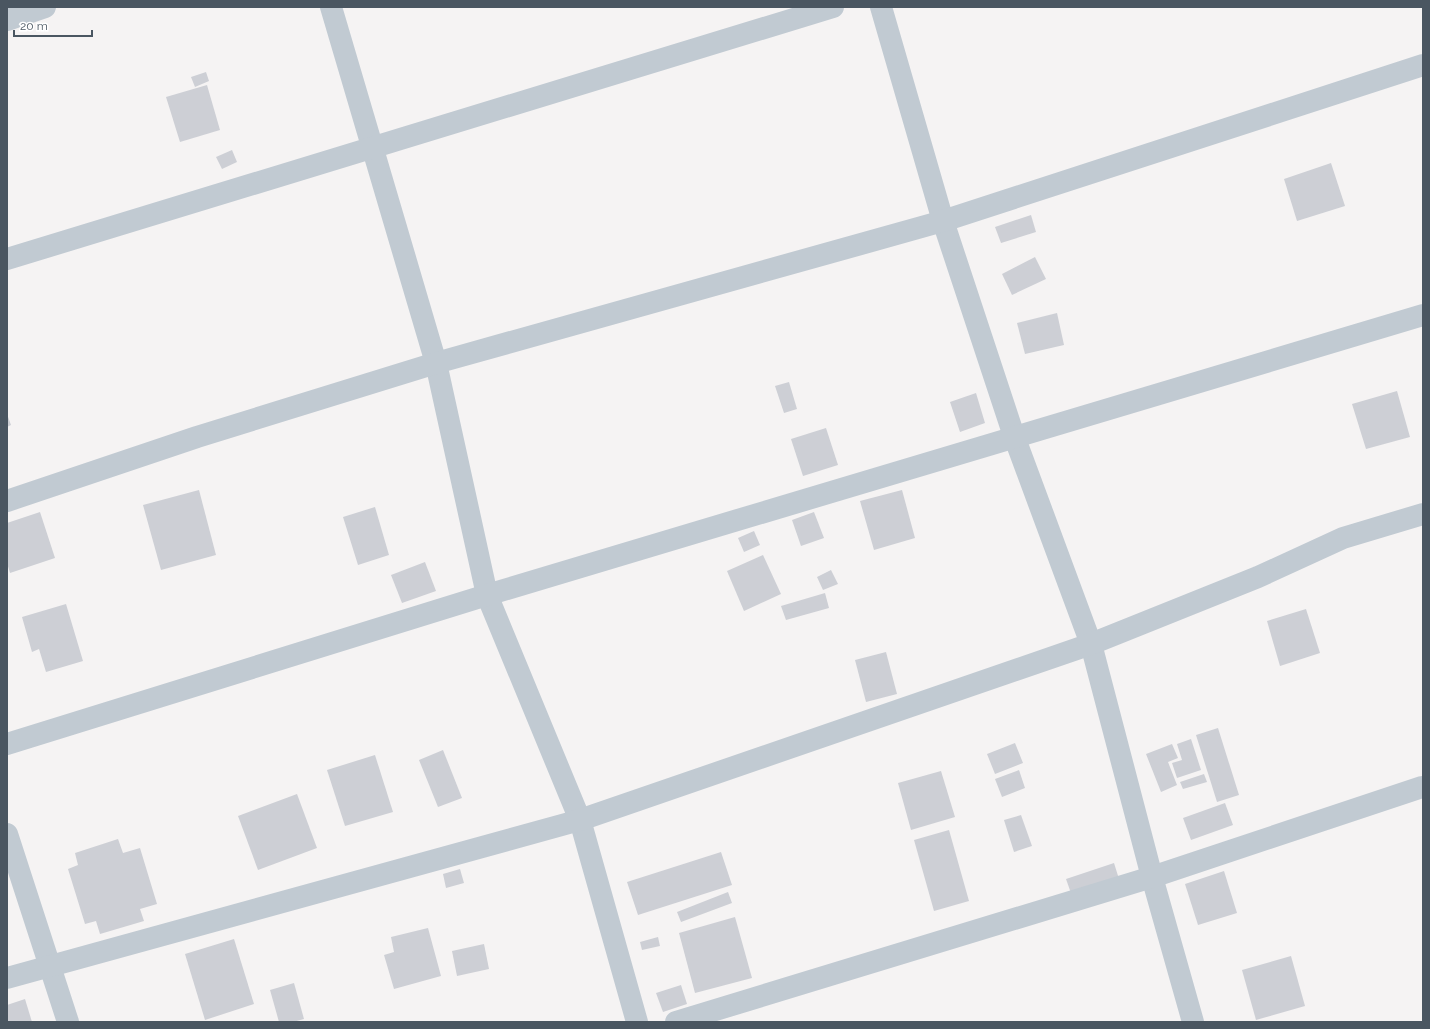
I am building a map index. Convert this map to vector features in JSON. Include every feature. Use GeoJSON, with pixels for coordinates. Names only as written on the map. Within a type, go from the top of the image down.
{"type":"FeatureCollection","features":[{"type":"Feature","properties":{"kind":"street"},"geometry":{"type":"LineString","coordinates":[[7,20],[45,7]]}},
{"type":"Feature","properties":{"kind":"street"},"geometry":{"type":"LineString","coordinates":[[331,7],[436,363],[487,595],[580,820],[637,1022]]}},
{"type":"Feature","properties":{"kind":"street"},"geometry":{"type":"LineString","coordinates":[[7,259],[833,7]]}},
{"type":"Feature","properties":{"kind":"street"},"geometry":{"type":"LineString","coordinates":[[881,7],[943,221],[1014,436],[1091,644],[1152,877],[1193,1022]]}},
{"type":"Feature","properties":{"kind":"street"},"geometry":{"type":"LineString","coordinates":[[7,501],[197,437],[436,363],[943,221],[1423,65]]}},
{"type":"Feature","properties":{"kind":"street"},"geometry":{"type":"LineString","coordinates":[[7,744],[487,595],[1014,436],[1423,315]]}},
{"type":"Feature","properties":{"kind":"street"},"geometry":{"type":"LineString","coordinates":[[7,978],[48,965],[580,820],[1091,644],[1258,577],[1342,538],[1423,514]]}},
{"type":"Feature","properties":{"kind":"street"},"geometry":{"type":"LineString","coordinates":[[676,1022],[1152,877],[1422,787]]}},
{"type":"Feature","properties":{"kind":"street"},"geometry":{"type":"LineString","coordinates":[[7,834],[48,965],[68,1022]]}},
{"type":"Feature","properties":{"kind":"building"},"geometry":{"type":"Polygon","coordinates":[[[206,72],[209,81],[195,87],[191,77],[206,72]]]}},
{"type":"Feature","properties":{"kind":"building"},"geometry":{"type":"Polygon","coordinates":[[[207,85],[220,130],[180,142],[166,97],[207,85]]]}},
{"type":"Feature","properties":{"kind":"building"},"geometry":{"type":"Polygon","coordinates":[[[232,150],[237,162],[222,169],[216,157],[232,150]]]}},
{"type":"Feature","properties":{"kind":"building"},"geometry":{"type":"Polygon","coordinates":[[[1331,163],[1345,206],[1297,221],[1284,179],[1331,163]]]}},
{"type":"Feature","properties":{"kind":"building"},"geometry":{"type":"Polygon","coordinates":[[[1031,215],[1036,232],[1001,243],[995,227],[1031,215]]]}},
{"type":"Feature","properties":{"kind":"building"},"geometry":{"type":"Polygon","coordinates":[[[1035,257],[1046,279],[1012,295],[1002,274],[1035,257]]]}},
{"type":"Feature","properties":{"kind":"building"},"geometry":{"type":"Polygon","coordinates":[[[1057,313],[1064,345],[1025,354],[1017,323],[1057,313]]]}},
{"type":"Feature","properties":{"kind":"building"},"geometry":{"type":"Polygon","coordinates":[[[789,382],[797,409],[784,413],[775,386],[789,382]]]}},
{"type":"Feature","properties":{"kind":"building"},"geometry":{"type":"Polygon","coordinates":[[[1397,391],[1410,437],[1366,449],[1352,404],[1397,391]]]}},
{"type":"Feature","properties":{"kind":"building"},"geometry":{"type":"Polygon","coordinates":[[[976,393],[985,423],[960,432],[950,402],[976,393]]]}},
{"type":"Feature","properties":{"kind":"building"},"geometry":{"type":"Polygon","coordinates":[[[7,414],[11,425],[7,427],[7,414]]]}},
{"type":"Feature","properties":{"kind":"building"},"geometry":{"type":"Polygon","coordinates":[[[826,428],[838,465],[803,476],[791,439],[826,428]]]}},
{"type":"Feature","properties":{"kind":"building"},"geometry":{"type":"Polygon","coordinates":[[[199,490],[216,555],[161,570],[143,505],[199,490]]]}},
{"type":"Feature","properties":{"kind":"building"},"geometry":{"type":"Polygon","coordinates":[[[902,490],[915,538],[874,550],[860,501],[902,490]]]}},
{"type":"Feature","properties":{"kind":"building"},"geometry":{"type":"Polygon","coordinates":[[[375,507],[389,555],[358,565],[343,517],[375,507]]]}},
{"type":"Feature","properties":{"kind":"building"},"geometry":{"type":"Polygon","coordinates":[[[40,512],[55,558],[10,573],[7,563],[7,523],[40,512]]]}},
{"type":"Feature","properties":{"kind":"building"},"geometry":{"type":"Polygon","coordinates":[[[814,512],[824,538],[801,546],[792,520],[814,512]]]}},
{"type":"Feature","properties":{"kind":"building"},"geometry":{"type":"Polygon","coordinates":[[[754,531],[760,545],[744,552],[738,538],[754,531]]]}},
{"type":"Feature","properties":{"kind":"building"},"geometry":{"type":"Polygon","coordinates":[[[763,555],[781,594],[744,611],[727,571],[763,555]]]}},
{"type":"Feature","properties":{"kind":"building"},"geometry":{"type":"Polygon","coordinates":[[[425,562],[436,591],[402,603],[391,575],[425,562]]]}},
{"type":"Feature","properties":{"kind":"building"},"geometry":{"type":"Polygon","coordinates":[[[831,570],[838,584],[823,590],[817,577],[831,570]]]}},
{"type":"Feature","properties":{"kind":"building"},"geometry":{"type":"Polygon","coordinates":[[[825,593],[829,608],[786,620],[781,606],[825,593]]]}},
{"type":"Feature","properties":{"kind":"building"},"geometry":{"type":"Polygon","coordinates":[[[66,604],[83,661],[46,672],[39,649],[32,652],[22,617],[66,604]]]}},
{"type":"Feature","properties":{"kind":"building"},"geometry":{"type":"Polygon","coordinates":[[[1306,609],[1320,653],[1280,666],[1267,621],[1306,609]]]}},
{"type":"Feature","properties":{"kind":"building"},"geometry":{"type":"Polygon","coordinates":[[[886,652],[897,694],[866,702],[855,660],[886,652]]]}},
{"type":"Feature","properties":{"kind":"building"},"geometry":{"type":"Polygon","coordinates":[[[1218,728],[1239,795],[1217,802],[1196,735],[1218,728]]]}},
{"type":"Feature","properties":{"kind":"building"},"geometry":{"type":"Polygon","coordinates":[[[1191,739],[1201,770],[1177,778],[1172,763],[1182,760],[1177,744],[1191,739]]]}},
{"type":"Feature","properties":{"kind":"building"},"geometry":{"type":"Polygon","coordinates":[[[1015,743],[1023,763],[995,774],[987,754],[1015,743]]]}},
{"type":"Feature","properties":{"kind":"building"},"geometry":{"type":"Polygon","coordinates":[[[1172,744],[1178,758],[1168,762],[1177,785],[1161,792],[1146,754],[1172,744]]]}},
{"type":"Feature","properties":{"kind":"building"},"geometry":{"type":"Polygon","coordinates":[[[443,750],[462,798],[438,807],[419,760],[443,750]]]}},
{"type":"Feature","properties":{"kind":"building"},"geometry":{"type":"Polygon","coordinates":[[[375,755],[393,812],[345,826],[327,770],[375,755]]]}},
{"type":"Feature","properties":{"kind":"building"},"geometry":{"type":"Polygon","coordinates":[[[1019,770],[1025,788],[1002,797],[995,779],[1019,770]]]}},
{"type":"Feature","properties":{"kind":"building"},"geometry":{"type":"Polygon","coordinates":[[[941,771],[955,817],[911,830],[898,783],[941,771]]]}},
{"type":"Feature","properties":{"kind":"building"},"geometry":{"type":"Polygon","coordinates":[[[1204,774],[1207,782],[1183,789],[1180,782],[1204,774]]]}},
{"type":"Feature","properties":{"kind":"building"},"geometry":{"type":"Polygon","coordinates":[[[297,794],[317,848],[258,870],[238,816],[297,794]]]}},
{"type":"Feature","properties":{"kind":"building"},"geometry":{"type":"Polygon","coordinates":[[[1225,803],[1233,825],[1191,840],[1183,818],[1225,803]]]}},
{"type":"Feature","properties":{"kind":"building"},"geometry":{"type":"Polygon","coordinates":[[[1021,815],[1032,846],[1014,852],[1004,820],[1021,815]]]}},
{"type":"Feature","properties":{"kind":"building"},"geometry":{"type":"Polygon","coordinates":[[[949,830],[969,901],[934,911],[914,840],[949,830]]]}},
{"type":"Feature","properties":{"kind":"building"},"geometry":{"type":"Polygon","coordinates":[[[118,839],[123,853],[140,848],[157,904],[140,909],[144,921],[100,934],[96,921],[85,924],[68,869],[78,865],[75,853],[118,839]]]}},
{"type":"Feature","properties":{"kind":"building"},"geometry":{"type":"Polygon","coordinates":[[[721,852],[732,885],[638,915],[627,882],[721,852]]]}},
{"type":"Feature","properties":{"kind":"building"},"geometry":{"type":"Polygon","coordinates":[[[1114,863],[1119,879],[1072,896],[1066,879],[1114,863]]]}},
{"type":"Feature","properties":{"kind":"building"},"geometry":{"type":"Polygon","coordinates":[[[460,869],[464,883],[446,888],[443,874],[460,869]]]}},
{"type":"Feature","properties":{"kind":"building"},"geometry":{"type":"Polygon","coordinates":[[[1224,871],[1237,913],[1198,925],[1185,884],[1224,871]]]}},
{"type":"Feature","properties":{"kind":"building"},"geometry":{"type":"Polygon","coordinates":[[[728,892],[732,903],[681,922],[677,912],[728,892]]]}},
{"type":"Feature","properties":{"kind":"building"},"geometry":{"type":"Polygon","coordinates":[[[735,917],[752,978],[695,993],[679,933],[735,917]]]}},
{"type":"Feature","properties":{"kind":"building"},"geometry":{"type":"Polygon","coordinates":[[[428,928],[441,976],[394,989],[384,955],[394,952],[391,937],[428,928]]]}},
{"type":"Feature","properties":{"kind":"building"},"geometry":{"type":"Polygon","coordinates":[[[658,937],[660,946],[642,950],[640,942],[658,937]]]}},
{"type":"Feature","properties":{"kind":"building"},"geometry":{"type":"Polygon","coordinates":[[[234,939],[254,1004],[205,1020],[185,954],[234,939]]]}},
{"type":"Feature","properties":{"kind":"building"},"geometry":{"type":"Polygon","coordinates":[[[484,944],[489,969],[457,976],[452,951],[484,944]]]}},
{"type":"Feature","properties":{"kind":"building"},"geometry":{"type":"Polygon","coordinates":[[[1291,956],[1305,1006],[1256,1020],[1242,970],[1291,956]]]}},
{"type":"Feature","properties":{"kind":"building"},"geometry":{"type":"Polygon","coordinates":[[[294,983],[304,1019],[293,1022],[279,1022],[270,990],[294,983]]]}},
{"type":"Feature","properties":{"kind":"building"},"geometry":{"type":"Polygon","coordinates":[[[681,985],[687,1004],[663,1012],[656,993],[681,985]]]}},
{"type":"Feature","properties":{"kind":"building"},"geometry":{"type":"Polygon","coordinates":[[[25,999],[32,1022],[7,1022],[7,1005],[25,999]]]}}]}
